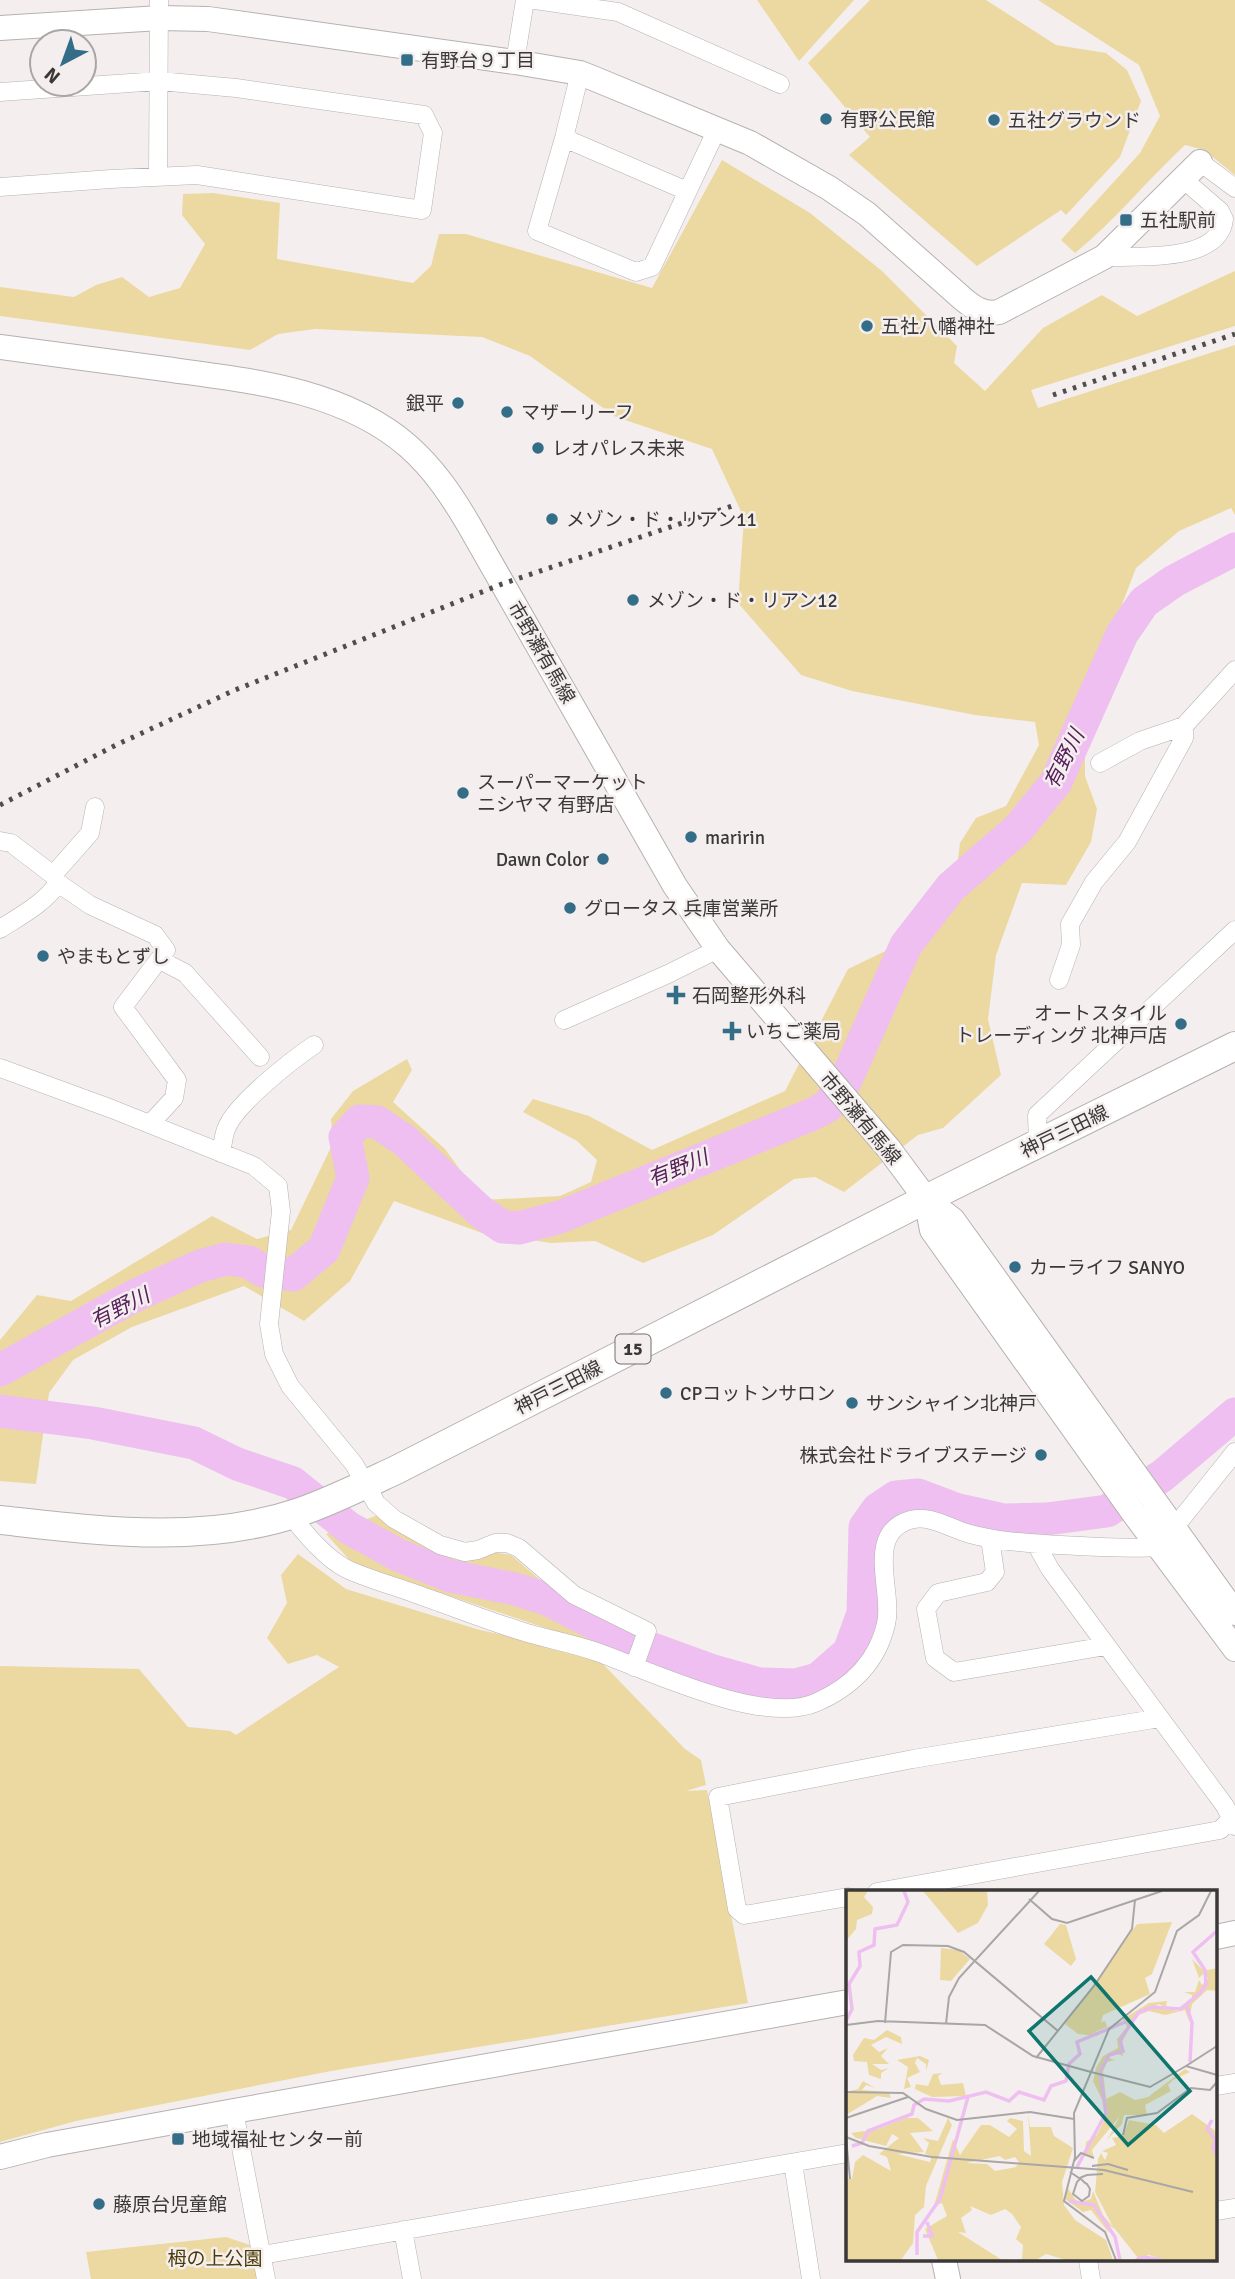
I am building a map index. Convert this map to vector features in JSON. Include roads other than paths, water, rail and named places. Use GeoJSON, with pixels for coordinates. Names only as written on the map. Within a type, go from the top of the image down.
{"type":"FeatureCollection","features":[{"type":"Feature","properties":{"kind":"main road","name":"神戸三田線"},"geometry":{"type":"LineString","coordinates":[[0,1520],[108,1531],[191,1533],[257,1523],[340,1496],[926,1199],[1235,1046]]}},
{"type":"Feature","properties":{"kind":"street"},"geometry":{"type":"LineString","coordinates":[[515,62],[525,0]]}},
{"type":"Feature","properties":{"kind":"street"},"geometry":{"type":"LineString","coordinates":[[536,0],[619,6],[780,84]]}},
{"type":"Feature","properties":{"kind":"street"},"geometry":{"type":"LineString","coordinates":[[158,177],[159,9]]}},
{"type":"Feature","properties":{"kind":"street"},"geometry":{"type":"LineString","coordinates":[[0,28],[159,9],[208,19],[580,73],[750,143],[783,161],[850,201],[979,311],[999,312],[1104,257],[1192,171]]}},
{"type":"Feature","properties":{"kind":"street"},"geometry":{"type":"LineString","coordinates":[[580,73],[537,231],[636,272],[652,267],[716,129]]}},
{"type":"Feature","properties":{"kind":"street"},"geometry":{"type":"LineString","coordinates":[[0,92],[159,81],[236,88],[424,115],[433,133],[422,210],[197,175],[0,187]]}},
{"type":"Feature","properties":{"kind":"street"},"geometry":{"type":"LineString","coordinates":[[564,138],[687,191]]}},
{"type":"Feature","properties":{"kind":"street"},"geometry":{"type":"LineString","coordinates":[[1104,257],[1176,255],[1207,244],[1218,236],[1224,219],[1192,171]]}},
{"type":"Feature","properties":{"kind":"street"},"geometry":{"type":"LineString","coordinates":[[1192,171],[1235,188]]}},
{"type":"Feature","properties":{"kind":"street","name":"市野瀬有馬線"},"geometry":{"type":"LineString","coordinates":[[0,347],[277,387],[321,399],[382,428],[407,445],[432,470],[450,493],[669,875],[718,949],[889,1149],[926,1199],[953,1220],[1126,1480]]}},
{"type":"Feature","properties":{"kind":"street"},"geometry":{"type":"LineString","coordinates":[[1100,763],[1140,741],[1184,726],[1235,670]]}},
{"type":"Feature","properties":{"kind":"street"},"geometry":{"type":"LineString","coordinates":[[1059,980],[1071,945],[1070,925],[1094,881],[1127,842],[1184,738],[1184,726]]}},
{"type":"Feature","properties":{"kind":"street"},"geometry":{"type":"LineString","coordinates":[[0,929],[53,891],[56,879],[90,833],[95,807]]}},
{"type":"Feature","properties":{"kind":"street"},"geometry":{"type":"LineString","coordinates":[[0,841],[11,843],[103,913],[155,935],[166,950],[122,1007],[177,1080],[174,1098],[150,1124]]}},
{"type":"Feature","properties":{"kind":"street"},"geometry":{"type":"LineString","coordinates":[[1038,1143],[1037,1115],[1235,930]]}},
{"type":"Feature","properties":{"kind":"street"},"geometry":{"type":"LineString","coordinates":[[564,1020],[718,949]]}},
{"type":"Feature","properties":{"kind":"street"},"geometry":{"type":"LineString","coordinates":[[160,960],[185,973],[260,1057]]}},
{"type":"Feature","properties":{"kind":"street"},"geometry":{"type":"LineString","coordinates":[[220,1153],[226,1128],[233,1116],[247,1100],[314,1045]]}},
{"type":"Feature","properties":{"kind":"street"},"geometry":{"type":"LineString","coordinates":[[0,1068],[254,1166],[278,1186],[281,1211],[269,1324],[274,1354],[290,1386],[354,1464],[376,1503],[394,1519],[440,1545],[464,1552],[478,1550],[495,1542],[519,1548],[574,1595],[647,1630],[635,1664]]}},
{"type":"Feature","properties":{"kind":"street"},"geometry":{"type":"LineString","coordinates":[[293,1513],[306,1536],[348,1570],[521,1631],[635,1664],[724,1697],[764,1707],[789,1709],[811,1705],[846,1687],[862,1672],[887,1622],[884,1554],[887,1538],[895,1528],[906,1521],[921,1517],[990,1539],[1124,1549],[1167,1538],[1235,1452]]}},
{"type":"Feature","properties":{"kind":"street"},"geometry":{"type":"LineString","coordinates":[[1126,1480],[1158,1506],[1167,1538],[1235,1649]]}},
{"type":"Feature","properties":{"kind":"street"},"geometry":{"type":"LineString","coordinates":[[1126,1480],[1135,1515],[1167,1538],[1235,1614]]}},
{"type":"Feature","properties":{"kind":"street"},"geometry":{"type":"LineString","coordinates":[[990,1539],[995,1572],[987,1582],[938,1593],[926,1609],[935,1658],[954,1672],[1106,1646]]}},
{"type":"Feature","properties":{"kind":"street"},"geometry":{"type":"LineString","coordinates":[[888,1890],[1220,1830],[1233,1822],[1160,1718],[1049,1569],[1036,1544]]}},
{"type":"Feature","properties":{"kind":"street"},"geometry":{"type":"LineString","coordinates":[[846,1897],[744,1915],[737,1909],[718,1797],[914,1759],[1160,1718]]}},
{"type":"Feature","properties":{"kind":"street"},"geometry":{"type":"LineString","coordinates":[[0,2157],[47,2145],[846,2002]]}},
{"type":"Feature","properties":{"kind":"street"},"geometry":{"type":"LineString","coordinates":[[234,2111],[266,2279]]}},
{"type":"Feature","properties":{"kind":"street"},"geometry":{"type":"LineString","coordinates":[[262,2255],[846,2152]]}},
{"type":"Feature","properties":{"kind":"street"},"geometry":{"type":"LineString","coordinates":[[793,2163],[811,2279]]}},
{"type":"Feature","properties":{"kind":"street"},"geometry":{"type":"LineString","coordinates":[[402,2230],[412,2279]]}},
{"type":"Feature","properties":{"kind":"waterway","name":"有野川"},"geometry":{"type":"LineString","coordinates":[[0,1370],[134,1296],[200,1266],[226,1259],[249,1262],[263,1271],[293,1275],[324,1249],[353,1178],[345,1137],[360,1121],[377,1122],[404,1140],[481,1212],[503,1227],[519,1228],[560,1217],[828,1106],[846,1080],[906,945],[951,887],[1018,829],[1056,782],[1122,634],[1144,602],[1174,581],[1235,549]]}},
{"type":"Feature","properties":{"kind":"waterway"},"geometry":{"type":"LineString","coordinates":[[0,1411],[93,1423],[194,1443],[237,1464],[293,1483],[349,1528],[398,1555],[450,1576],[515,1589],[547,1599],[625,1639],[713,1671],[759,1684],[796,1685],[818,1679],[849,1652],[863,1613],[865,1527],[878,1509],[896,1497],[918,1495],[955,1509],[1004,1520],[1047,1519],[1107,1511],[1162,1476],[1235,1414]]}},
{"type":"Feature","properties":{"kind":"railway"},"geometry":{"type":"LineString","coordinates":[[1053,395],[1235,334]]}},
{"type":"Feature","properties":{"kind":"railway"},"geometry":{"type":"LineString","coordinates":[[0,805],[116,745],[235,690],[502,584],[735,505]]}},
{"type":"Feature","properties":{"kind":"place","name":"有野台９丁目"},"geometry":{"type":"Point","coordinates":[407,60]}},
{"type":"Feature","properties":{"kind":"place","name":"有野公民館"},"geometry":{"type":"Point","coordinates":[826,119]}},
{"type":"Feature","properties":{"kind":"place","name":"五社グラウンド"},"geometry":{"type":"Point","coordinates":[994,120]}},
{"type":"Feature","properties":{"kind":"place","name":"五社駅前"},"geometry":{"type":"Point","coordinates":[1126,220]}},
{"type":"Feature","properties":{"kind":"place","name":"五社八幡神社"},"geometry":{"type":"Point","coordinates":[867,326]}},
{"type":"Feature","properties":{"kind":"place","name":"銀平"},"geometry":{"type":"Point","coordinates":[458,403]}},
{"type":"Feature","properties":{"kind":"place","name":"マザーリーフ"},"geometry":{"type":"Point","coordinates":[507,412]}},
{"type":"Feature","properties":{"kind":"place","name":"レオパレス未来"},"geometry":{"type":"Point","coordinates":[538,448]}},
{"type":"Feature","properties":{"kind":"place","name":"メゾン・ド・リアン11"},"geometry":{"type":"Point","coordinates":[552,519]}},
{"type":"Feature","properties":{"kind":"place","name":"メゾン・ド・リアン12"},"geometry":{"type":"Point","coordinates":[633,600]}},
{"type":"Feature","properties":{"kind":"place","name":"スーパーマーケット ニシヤマ 有野店"},"geometry":{"type":"Point","coordinates":[463,793]}},
{"type":"Feature","properties":{"kind":"place","name":"maririn"},"geometry":{"type":"Point","coordinates":[691,837]}},
{"type":"Feature","properties":{"kind":"place","name":"Dawn Color"},"geometry":{"type":"Point","coordinates":[603,859]}},
{"type":"Feature","properties":{"kind":"place","name":"グロータス 兵庫営業所"},"geometry":{"type":"Point","coordinates":[570,908]}},
{"type":"Feature","properties":{"kind":"place","name":"やまもとずし"},"geometry":{"type":"Point","coordinates":[43,956]}},
{"type":"Feature","properties":{"kind":"place","name":"石岡整形外科"},"geometry":{"type":"Point","coordinates":[676,995]}},
{"type":"Feature","properties":{"kind":"place","name":"オートスタイル トレーディング 北神戸店"},"geometry":{"type":"Point","coordinates":[1181,1024]}},
{"type":"Feature","properties":{"kind":"place","name":"いちご薬局"},"geometry":{"type":"Point","coordinates":[732,1031]}},
{"type":"Feature","properties":{"kind":"place","name":"カーライフ SANYO"},"geometry":{"type":"Point","coordinates":[1015,1267]}},
{"type":"Feature","properties":{"kind":"place","name":"CPコットンサロン"},"geometry":{"type":"Point","coordinates":[666,1393]}},
{"type":"Feature","properties":{"kind":"place","name":"サンシャイン北神戸"},"geometry":{"type":"Point","coordinates":[852,1403]}},
{"type":"Feature","properties":{"kind":"place","name":"株式会社ドライブステージ"},"geometry":{"type":"Point","coordinates":[1041,1455]}},
{"type":"Feature","properties":{"kind":"place","name":"地域福祉センター前"},"geometry":{"type":"Point","coordinates":[178,2139]}},
{"type":"Feature","properties":{"kind":"place","name":"藤原台児童館"},"geometry":{"type":"Point","coordinates":[99,2204]}},
{"type":"Feature","properties":{"kind":"park label","name":"栂の上公園"},"geometry":{"type":"Point","coordinates":[215,2258]}}]}
